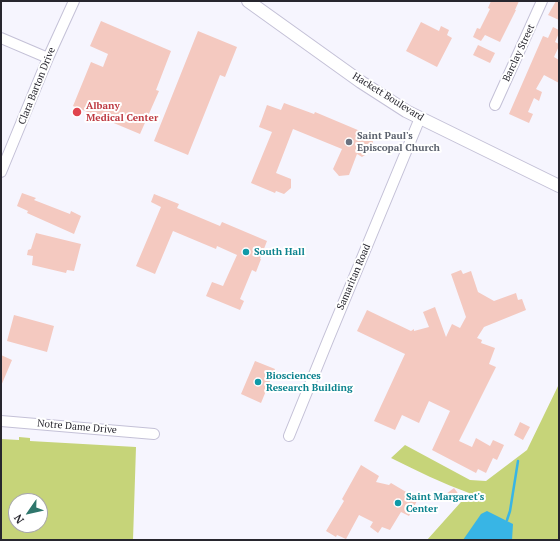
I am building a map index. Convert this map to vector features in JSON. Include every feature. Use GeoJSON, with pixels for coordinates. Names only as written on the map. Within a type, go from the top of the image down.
{"type":"FeatureCollection","features":[{"type":"Feature","properties":{"kind":"street","name":"Clara Barton Drive"},"geometry":{"type":"LineString","coordinates":[[1,172],[48,58],[74,1]]}},
{"type":"Feature","properties":{"kind":"street","name":"Hackett Boulevard"},"geometry":{"type":"LineString","coordinates":[[248,1],[374,91],[406,111],[559,186]]}},
{"type":"Feature","properties":{"kind":"street","name":"Barclay Street"},"geometry":{"type":"LineString","coordinates":[[495,105],[542,1]]}},
{"type":"Feature","properties":{"kind":"street"},"geometry":{"type":"LineString","coordinates":[[1,38],[48,58]]}},
{"type":"Feature","properties":{"kind":"street","name":"Samaritan Road"},"geometry":{"type":"LineString","coordinates":[[289,436],[420,118]]}},
{"type":"Feature","properties":{"kind":"street","name":"Notre Dame Drive"},"geometry":{"type":"LineString","coordinates":[[1,421],[154,434]]}},
{"type":"Feature","properties":{"kind":"green space"},"geometry":{"type":"Polygon","coordinates":[[[559,384],[559,540],[427,540],[469,493],[430,477],[391,458],[405,445],[470,480],[486,481],[527,450],[559,384]]]}},
{"type":"Feature","properties":{"kind":"green space"},"geometry":{"type":"Polygon","coordinates":[[[19,437],[30,438],[30,441],[136,447],[133,540],[1,540],[1,439],[19,440],[19,437]]]}},
{"type":"Feature","properties":{"kind":"water"},"geometry":{"type":"Polygon","coordinates":[[[487,511],[513,524],[512,540],[463,540],[481,514],[487,511]]]}},
{"type":"Feature","properties":{"kind":"building"},"geometry":{"type":"Polygon","coordinates":[[[491,1],[519,1],[500,42],[485,35],[481,41],[473,37],[477,28],[480,29],[490,9],[488,8],[491,1]]]}},
{"type":"Feature","properties":{"kind":"building"},"geometry":{"type":"Polygon","coordinates":[[[556,1],[559,1],[559,20],[548,15],[556,1]]]}},
{"type":"Feature","properties":{"kind":"building"},"geometry":{"type":"Polygon","coordinates":[[[101,21],[171,51],[156,90],[159,91],[140,134],[73,106],[91,62],[103,67],[108,54],[90,46],[101,21]]]}},
{"type":"Feature","properties":{"kind":"building"},"geometry":{"type":"Polygon","coordinates":[[[421,22],[439,31],[441,26],[449,30],[447,35],[452,38],[437,67],[406,51],[421,22]]]}},
{"type":"Feature","properties":{"kind":"building"},"geometry":{"type":"Polygon","coordinates":[[[553,27],[559,30],[555,42],[559,44],[559,46],[554,57],[559,60],[559,83],[544,75],[536,89],[542,92],[539,101],[534,98],[528,112],[533,114],[529,123],[509,114],[543,36],[548,38],[553,27]]]}},
{"type":"Feature","properties":{"kind":"building"},"geometry":{"type":"Polygon","coordinates":[[[198,31],[237,47],[225,77],[220,75],[188,155],[154,141],[198,31]]]}},
{"type":"Feature","properties":{"kind":"building"},"geometry":{"type":"Polygon","coordinates":[[[478,45],[495,53],[490,63],[473,55],[478,45]]]}},
{"type":"Feature","properties":{"kind":"building","name":"Saint Paul's Episcopal Church"},"geometry":{"type":"Polygon","coordinates":[[[284,103],[314,114],[315,112],[372,136],[374,149],[362,157],[357,154],[349,175],[339,176],[333,169],[342,149],[293,129],[276,173],[291,179],[291,188],[284,194],[276,191],[275,193],[251,183],[272,132],[259,127],[267,105],[281,110],[284,103]]]}},
{"type":"Feature","properties":{"kind":"building"},"geometry":{"type":"Polygon","coordinates":[[[22,193],[36,198],[34,200],[70,214],[71,211],[81,216],[74,234],[27,213],[28,211],[17,206],[22,193]]]}},
{"type":"Feature","properties":{"kind":"building","name":"South Hall"},"geometry":{"type":"Polygon","coordinates":[[[154,194],[179,204],[177,208],[220,226],[222,222],[267,241],[256,272],[252,270],[240,299],[244,301],[240,310],[206,296],[212,282],[223,286],[237,255],[217,246],[216,249],[173,231],[155,274],[136,266],[161,207],[151,202],[154,194]]]}},
{"type":"Feature","properties":{"kind":"building"},"geometry":{"type":"Polygon","coordinates":[[[36,233],[81,244],[74,271],[67,270],[66,273],[32,265],[33,256],[27,255],[28,250],[31,249],[36,233]]]}},
{"type":"Feature","properties":{"kind":"building"},"geometry":{"type":"Polygon","coordinates":[[[461,270],[463,274],[471,271],[478,292],[494,301],[516,293],[518,300],[522,299],[526,310],[484,327],[477,338],[482,340],[481,343],[495,348],[489,364],[496,367],[459,441],[472,447],[476,438],[490,446],[493,440],[504,445],[497,460],[493,458],[486,473],[478,469],[476,473],[432,450],[450,411],[429,401],[419,423],[402,415],[395,430],[374,421],[405,354],[357,331],[367,310],[411,331],[414,329],[414,331],[429,327],[423,312],[435,307],[446,337],[452,324],[460,328],[466,317],[451,274],[461,270]]]}},
{"type":"Feature","properties":{"kind":"building"},"geometry":{"type":"Polygon","coordinates":[[[14,315],[54,326],[47,352],[7,341],[14,315]]]}},
{"type":"Feature","properties":{"kind":"building"},"geometry":{"type":"Polygon","coordinates":[[[1,355],[12,360],[1,386],[1,355]]]}},
{"type":"Feature","properties":{"kind":"building","name":"Biosciences Research Building"},"geometry":{"type":"Polygon","coordinates":[[[255,361],[275,369],[261,403],[241,394],[255,361]]]}},
{"type":"Feature","properties":{"kind":"building"},"geometry":{"type":"Polygon","coordinates":[[[520,422],[530,427],[523,440],[514,435],[520,422]]]}},
{"type":"Feature","properties":{"kind":"building","name":"Saint Margaret's Center"},"geometry":{"type":"Polygon","coordinates":[[[361,465],[379,476],[376,482],[389,485],[391,483],[418,499],[409,516],[401,512],[390,530],[382,527],[378,533],[370,527],[373,522],[359,515],[346,539],[337,535],[336,537],[326,531],[344,501],[342,499],[361,465]]]}},
{"type":"Feature","properties":{"kind":"building"},"geometry":{"type":"Polygon","coordinates":[[[454,488],[460,496],[453,502],[446,494],[454,488]]]}},
{"type":"Feature","properties":{"kind":"waterway"},"geometry":{"type":"LineString","coordinates":[[507,520],[510,511],[518,461]]}},
{"type":"Feature","properties":{"kind":"place","name":"Albany Medical Center"},"geometry":{"type":"Point","coordinates":[77,112]}},
{"type":"Feature","properties":{"kind":"place","name":"Saint Paul's Episcopal Church"},"geometry":{"type":"Point","coordinates":[349,142]}},
{"type":"Feature","properties":{"kind":"place","name":"South Hall"},"geometry":{"type":"Point","coordinates":[246,252]}},
{"type":"Feature","properties":{"kind":"place","name":"Biosciences Research Building"},"geometry":{"type":"Point","coordinates":[258,382]}},
{"type":"Feature","properties":{"kind":"place","name":"Saint Margaret's Center"},"geometry":{"type":"Point","coordinates":[398,503]}}]}
